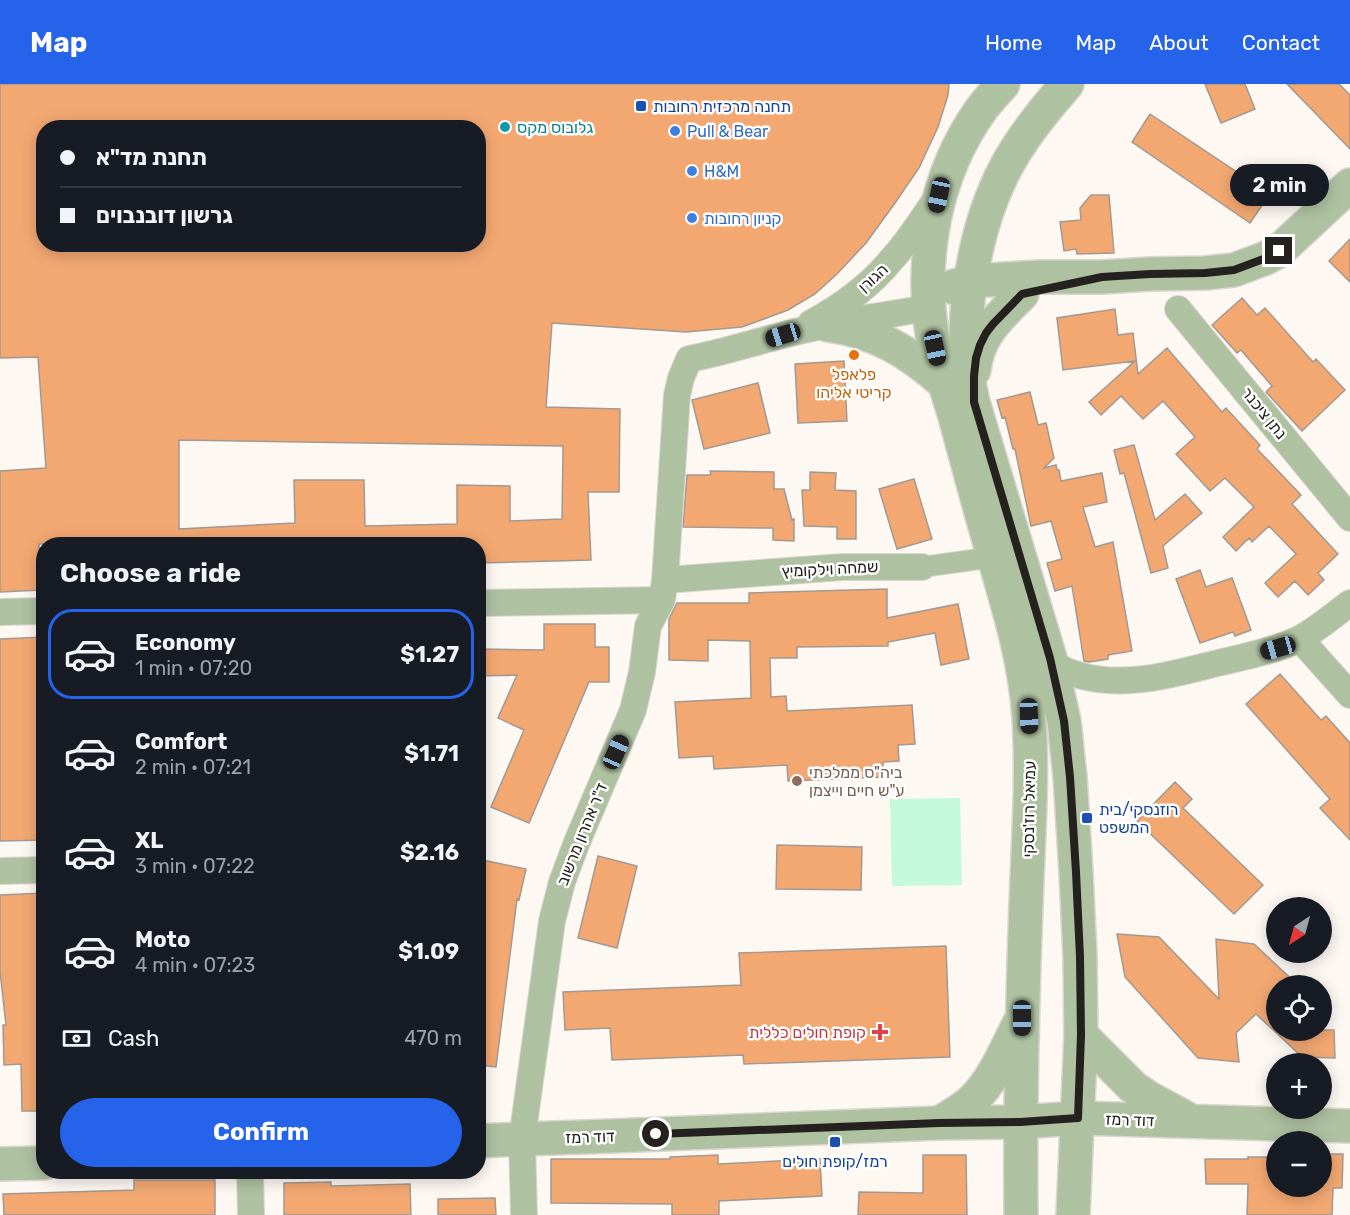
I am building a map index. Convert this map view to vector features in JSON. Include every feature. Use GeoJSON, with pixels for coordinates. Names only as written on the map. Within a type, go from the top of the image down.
{"type":"FeatureCollection","features":[{"type":"Feature","properties":{"kind":"street","name":"עמיאל רוז'נסקי"},"geometry":{"type":"LineString","coordinates":[[1003,84],[986,97],[957,151],[939,195],[930,244],[929,308],[932,335],[944,384],[1012,617],[1021,657],[1029,716],[1030,786],[1020,1122],[1021,1215]]}},
{"type":"Feature","properties":{"kind":"street"},"geometry":{"type":"LineString","coordinates":[[1067,84],[1015,152],[993,196],[977,247],[970,293],[966,349],[967,370],[974,402],[1050,658],[1064,721],[1076,872],[1081,1035],[1073,1215]]}},
{"type":"Feature","properties":{"kind":"street"},"geometry":{"type":"LineString","coordinates":[[974,402],[974,376],[980,345],[993,324],[1031,285],[1102,277],[1234,270],[1279,251],[1350,185]]}},
{"type":"Feature","properties":{"kind":"street","name":"הגורן"},"geometry":{"type":"LineString","coordinates":[[783,335],[814,321],[840,305],[884,269],[939,195]]}},
{"type":"Feature","properties":{"kind":"street"},"geometry":{"type":"LineString","coordinates":[[985,221],[993,241],[1007,261],[1031,285]]}},
{"type":"Feature","properties":{"kind":"street","name":"הגורן"},"geometry":{"type":"LineString","coordinates":[[689,359],[828,325],[929,308],[970,293],[1031,285]]}},
{"type":"Feature","properties":{"kind":"street","name":"נתן ציכנר"},"geometry":{"type":"LineString","coordinates":[[1178,309],[1350,518]]}},
{"type":"Feature","properties":{"kind":"street"},"geometry":{"type":"LineString","coordinates":[[828,325],[864,332],[887,342],[929,369],[944,384]]}},
{"type":"Feature","properties":{"kind":"street","name":"ד\"ר אהרון מרשוב"},"geometry":{"type":"LineString","coordinates":[[524,1215],[522,1138],[552,921],[562,882],[577,842],[633,710],[642,672],[648,626],[664,590],[676,395],[689,359]]}},
{"type":"Feature","properties":{"kind":"street","name":"שמחה וילקומיץ"},"geometry":{"type":"LineString","coordinates":[[486,602],[664,590],[842,567],[922,567],[994,557]]}},
{"type":"Feature","properties":{"kind":"street"},"geometry":{"type":"LineString","coordinates":[[1050,658],[1061,669],[1102,681],[1145,680],[1278,648],[1300,639],[1350,603]]}},
{"type":"Feature","properties":{"kind":"street"},"geometry":{"type":"LineString","coordinates":[[0,612],[36,611]]}},
{"type":"Feature","properties":{"kind":"street"},"geometry":{"type":"LineString","coordinates":[[1300,639],[1350,695]]}},
{"type":"Feature","properties":{"kind":"street"},"geometry":{"type":"LineString","coordinates":[[1064,721],[1077,695],[1102,681]]}},
{"type":"Feature","properties":{"kind":"street"},"geometry":{"type":"LineString","coordinates":[[0,871],[36,870]]}},
{"type":"Feature","properties":{"kind":"street"},"geometry":{"type":"LineString","coordinates":[[939,1123],[965,1106],[983,1088],[1022,1018]]}},
{"type":"Feature","properties":{"kind":"street"},"geometry":{"type":"LineString","coordinates":[[1081,1035],[1133,1087],[1193,1121]]}},
{"type":"Feature","properties":{"kind":"street","name":"דוד רמז"},"geometry":{"type":"LineString","coordinates":[[486,1141],[522,1138],[1020,1122],[1078,1118],[1350,1126]]}},
{"type":"Feature","properties":{"kind":"street"},"geometry":{"type":"LineString","coordinates":[[0,1175],[0,1165],[36,1163]]}},
{"type":"Feature","properties":{"kind":"street"},"geometry":{"type":"LineString","coordinates":[[250,1179],[251,1215]]}},
{"type":"Feature","properties":{"kind":"green space"},"geometry":{"type":"Polygon","coordinates":[[[960,798],[962,885],[892,886],[890,799],[960,798]]]}},
{"type":"Feature","properties":{"kind":"building"},"geometry":{"type":"Polygon","coordinates":[[[0,84],[949,84],[938,127],[919,168],[866,243],[815,294],[788,310],[742,327],[686,332],[552,323],[546,407],[620,409],[619,492],[588,492],[591,560],[486,563],[486,537],[36,537],[36,590],[0,592],[0,471],[46,468],[38,357],[0,358],[0,84]],[[179,440],[179,529],[295,523],[294,480],[364,480],[365,526],[457,524],[457,485],[510,486],[510,521],[562,519],[563,446],[179,440]]]}},
{"type":"Feature","properties":{"kind":"building"},"geometry":{"type":"Polygon","coordinates":[[[1205,84],[1245,84],[1255,109],[1221,123],[1205,84]]]}},
{"type":"Feature","properties":{"kind":"building"},"geometry":{"type":"Polygon","coordinates":[[[1287,84],[1339,84],[1350,95],[1350,149],[1287,84]]]}},
{"type":"Feature","properties":{"kind":"building"},"geometry":{"type":"Polygon","coordinates":[[[1150,114],[1243,176],[1240,168],[1272,191],[1250,223],[1132,142],[1150,114]]]}},
{"type":"Feature","properties":{"kind":"building"},"geometry":{"type":"Polygon","coordinates":[[[1091,195],[1109,195],[1114,253],[1077,254],[1076,249],[1064,251],[1060,222],[1081,220],[1080,208],[1091,195]]]}},
{"type":"Feature","properties":{"kind":"building"},"geometry":{"type":"Polygon","coordinates":[[[1350,239],[1350,282],[1329,261],[1350,239]]]}},
{"type":"Feature","properties":{"kind":"building"},"geometry":{"type":"Polygon","coordinates":[[[1242,298],[1257,315],[1265,308],[1313,362],[1316,359],[1345,390],[1302,431],[1266,392],[1272,386],[1241,350],[1237,353],[1212,325],[1242,298]]]}},
{"type":"Feature","properties":{"kind":"building"},"geometry":{"type":"Polygon","coordinates":[[[1115,309],[1118,335],[1133,333],[1138,374],[1167,348],[1222,412],[1226,408],[1260,445],[1257,449],[1301,495],[1292,504],[1338,554],[1318,573],[1324,580],[1308,595],[1295,581],[1278,597],[1265,583],[1296,554],[1269,526],[1252,542],[1249,538],[1236,551],[1223,537],[1254,507],[1225,478],[1210,491],[1176,454],[1195,437],[1163,401],[1143,419],[1121,396],[1101,415],[1089,402],[1135,361],[1063,370],[1057,318],[1115,309]]]}},
{"type":"Feature","properties":{"kind":"building"},"geometry":{"type":"Polygon","coordinates":[[[844,361],[847,421],[798,423],[795,364],[844,361]]]}},
{"type":"Feature","properties":{"kind":"building"},"geometry":{"type":"Polygon","coordinates":[[[758,383],[770,433],[704,449],[692,400],[758,383]]]}},
{"type":"Feature","properties":{"kind":"building"},"geometry":{"type":"Polygon","coordinates":[[[1030,392],[1038,425],[1046,423],[1054,458],[1044,468],[1056,465],[1061,481],[1102,473],[1107,502],[1083,507],[1095,547],[1113,542],[1132,651],[1108,655],[1108,659],[1084,661],[1072,586],[1055,591],[1047,563],[1062,559],[1051,521],[1031,526],[1015,449],[1013,449],[1005,417],[1002,418],[997,400],[1030,392]]]}},
{"type":"Feature","properties":{"kind":"building"},"geometry":{"type":"Polygon","coordinates":[[[1134,445],[1155,520],[1185,494],[1202,513],[1163,546],[1168,568],[1151,573],[1124,473],[1120,474],[1114,450],[1134,445]]]}},
{"type":"Feature","properties":{"kind":"building"},"geometry":{"type":"Polygon","coordinates":[[[710,471],[774,472],[774,489],[784,489],[792,520],[794,519],[794,541],[773,540],[773,528],[683,527],[687,475],[711,475],[710,471]]]}},
{"type":"Feature","properties":{"kind":"building"},"geometry":{"type":"Polygon","coordinates":[[[810,472],[836,473],[835,490],[856,491],[856,539],[837,539],[837,527],[804,526],[802,490],[810,490],[810,472]]]}},
{"type":"Feature","properties":{"kind":"building"},"geometry":{"type":"Polygon","coordinates":[[[914,479],[932,539],[897,549],[879,489],[914,479]]]}},
{"type":"Feature","properties":{"kind":"building"},"geometry":{"type":"Polygon","coordinates":[[[1200,570],[1206,587],[1232,578],[1251,630],[1235,636],[1233,632],[1200,643],[1176,579],[1200,570]]]}},
{"type":"Feature","properties":{"kind":"building"},"geometry":{"type":"Polygon","coordinates":[[[887,589],[887,618],[958,604],[969,659],[941,665],[935,633],[888,642],[888,646],[797,647],[797,658],[770,658],[771,697],[786,696],[787,711],[912,705],[915,744],[898,745],[899,761],[883,762],[883,777],[788,781],[787,765],[714,769],[713,756],[679,758],[675,702],[751,698],[750,641],[708,640],[708,661],[669,660],[669,619],[677,603],[749,603],[749,593],[887,589]]]}},
{"type":"Feature","properties":{"kind":"building"},"geometry":{"type":"Polygon","coordinates":[[[544,624],[595,624],[595,647],[609,647],[609,682],[589,682],[529,823],[491,807],[524,730],[498,718],[517,675],[486,676],[486,649],[544,650],[544,624]]]}},
{"type":"Feature","properties":{"kind":"building"},"geometry":{"type":"Polygon","coordinates":[[[36,637],[36,840],[0,841],[0,639],[36,637]]]}},
{"type":"Feature","properties":{"kind":"building"},"geometry":{"type":"Polygon","coordinates":[[[1280,674],[1321,720],[1326,716],[1350,743],[1350,840],[1320,808],[1330,799],[1246,704],[1280,674]]]}},
{"type":"Feature","properties":{"kind":"building"},"geometry":{"type":"Polygon","coordinates":[[[1175,782],[1192,799],[1183,808],[1263,885],[1234,914],[1137,821],[1175,782]]]}},
{"type":"Feature","properties":{"kind":"building"},"geometry":{"type":"Polygon","coordinates":[[[777,845],[862,847],[861,890],[776,889],[777,845]]]}},
{"type":"Feature","properties":{"kind":"building"},"geometry":{"type":"Polygon","coordinates":[[[598,856],[637,866],[617,948],[578,938],[598,856]]]}},
{"type":"Feature","properties":{"kind":"building"},"geometry":{"type":"Polygon","coordinates":[[[486,861],[526,869],[519,900],[517,899],[496,1067],[486,1066],[486,861]]]}},
{"type":"Feature","properties":{"kind":"building"},"geometry":{"type":"Polygon","coordinates":[[[36,893],[36,1111],[22,1111],[21,1064],[4,1065],[3,1025],[6,1025],[0,971],[0,895],[36,893]]]}},
{"type":"Feature","properties":{"kind":"building"},"geometry":{"type":"Polygon","coordinates":[[[1117,934],[1159,937],[1219,999],[1216,939],[1254,944],[1266,955],[1266,963],[1274,963],[1287,975],[1266,975],[1266,1023],[1256,1014],[1236,1033],[1239,1062],[1198,1058],[1125,977],[1117,934]]]}},
{"type":"Feature","properties":{"kind":"building"},"geometry":{"type":"Polygon","coordinates":[[[946,946],[950,1057],[744,1064],[743,1055],[612,1060],[610,1028],[565,1030],[563,992],[741,985],[739,953],[946,946]]]}},
{"type":"Feature","properties":{"kind":"building"},"geometry":{"type":"Polygon","coordinates":[[[1332,1030],[1334,1030],[1335,1058],[1332,1058],[1332,1053],[1298,1053],[1285,1041],[1332,1041],[1332,1030]]]}},
{"type":"Feature","properties":{"kind":"building"},"geometry":{"type":"Polygon","coordinates":[[[1332,1154],[1343,1154],[1342,1188],[1333,1188],[1332,1215],[1247,1215],[1248,1184],[1206,1184],[1205,1159],[1248,1159],[1248,1157],[1266,1157],[1266,1197],[1332,1197],[1332,1154]]]}},
{"type":"Feature","properties":{"kind":"building"},"geometry":{"type":"Polygon","coordinates":[[[718,1155],[718,1164],[820,1159],[822,1196],[719,1201],[719,1215],[672,1215],[672,1204],[551,1203],[551,1159],[670,1159],[670,1157],[718,1155]]]}},
{"type":"Feature","properties":{"kind":"building"},"geometry":{"type":"Polygon","coordinates":[[[923,1155],[966,1155],[967,1215],[858,1215],[859,1192],[923,1193],[923,1155]]]}},
{"type":"Feature","properties":{"kind":"building"},"geometry":{"type":"Polygon","coordinates":[[[134,1180],[215,1180],[215,1215],[4,1215],[3,1194],[134,1190],[134,1180]]]}},
{"type":"Feature","properties":{"kind":"building"},"geometry":{"type":"Polygon","coordinates":[[[331,1182],[331,1186],[410,1184],[411,1215],[284,1215],[284,1183],[331,1182]]]}},
{"type":"Feature","properties":{"kind":"building"},"geometry":{"type":"Polygon","coordinates":[[[495,1198],[496,1215],[438,1215],[438,1199],[495,1198]]]}},
{"type":"Feature","properties":{"kind":"place","name":"תחנה מרכזית רחובות"},"geometry":{"type":"Point","coordinates":[641,106]}},
{"type":"Feature","properties":{"kind":"place","name":"גלובוס מקס"},"geometry":{"type":"Point","coordinates":[505,127]}},
{"type":"Feature","properties":{"kind":"place","name":"Pull & Bear"},"geometry":{"type":"Point","coordinates":[675,131]}},
{"type":"Feature","properties":{"kind":"place","name":"H&M"},"geometry":{"type":"Point","coordinates":[692,171]}},
{"type":"Feature","properties":{"kind":"place","name":"קניון רחובות"},"geometry":{"type":"Point","coordinates":[692,218]}},
{"type":"Feature","properties":{"kind":"place","name":"פלאפל קריטי אליהו"},"geometry":{"type":"Point","coordinates":[854,355]}},
{"type":"Feature","properties":{"kind":"place","name":"ביה\"ס ממלכתי ע\"ש חיים וייצמן"},"geometry":{"type":"Point","coordinates":[797,781]}},
{"type":"Feature","properties":{"kind":"place","name":"רוזנסקי/בית המשפט"},"geometry":{"type":"Point","coordinates":[1087,818]}},
{"type":"Feature","properties":{"kind":"place","name":"קופת חולים כללית"},"geometry":{"type":"Point","coordinates":[880,1032]}},
{"type":"Feature","properties":{"kind":"place","name":"רמז/קופת חולים"},"geometry":{"type":"Point","coordinates":[835,1142]}},
{"type":"Feature","properties":{"kind":"route"},"geometry":{"type":"LineString","coordinates":[[656,1134],[1078,1118],[1081,1035],[1080,957],[1070,777],[1064,721],[1050,658],[974,402],[976,358],[986,333],[1022,294],[1102,277],[1234,270],[1279,251]]}}]}
